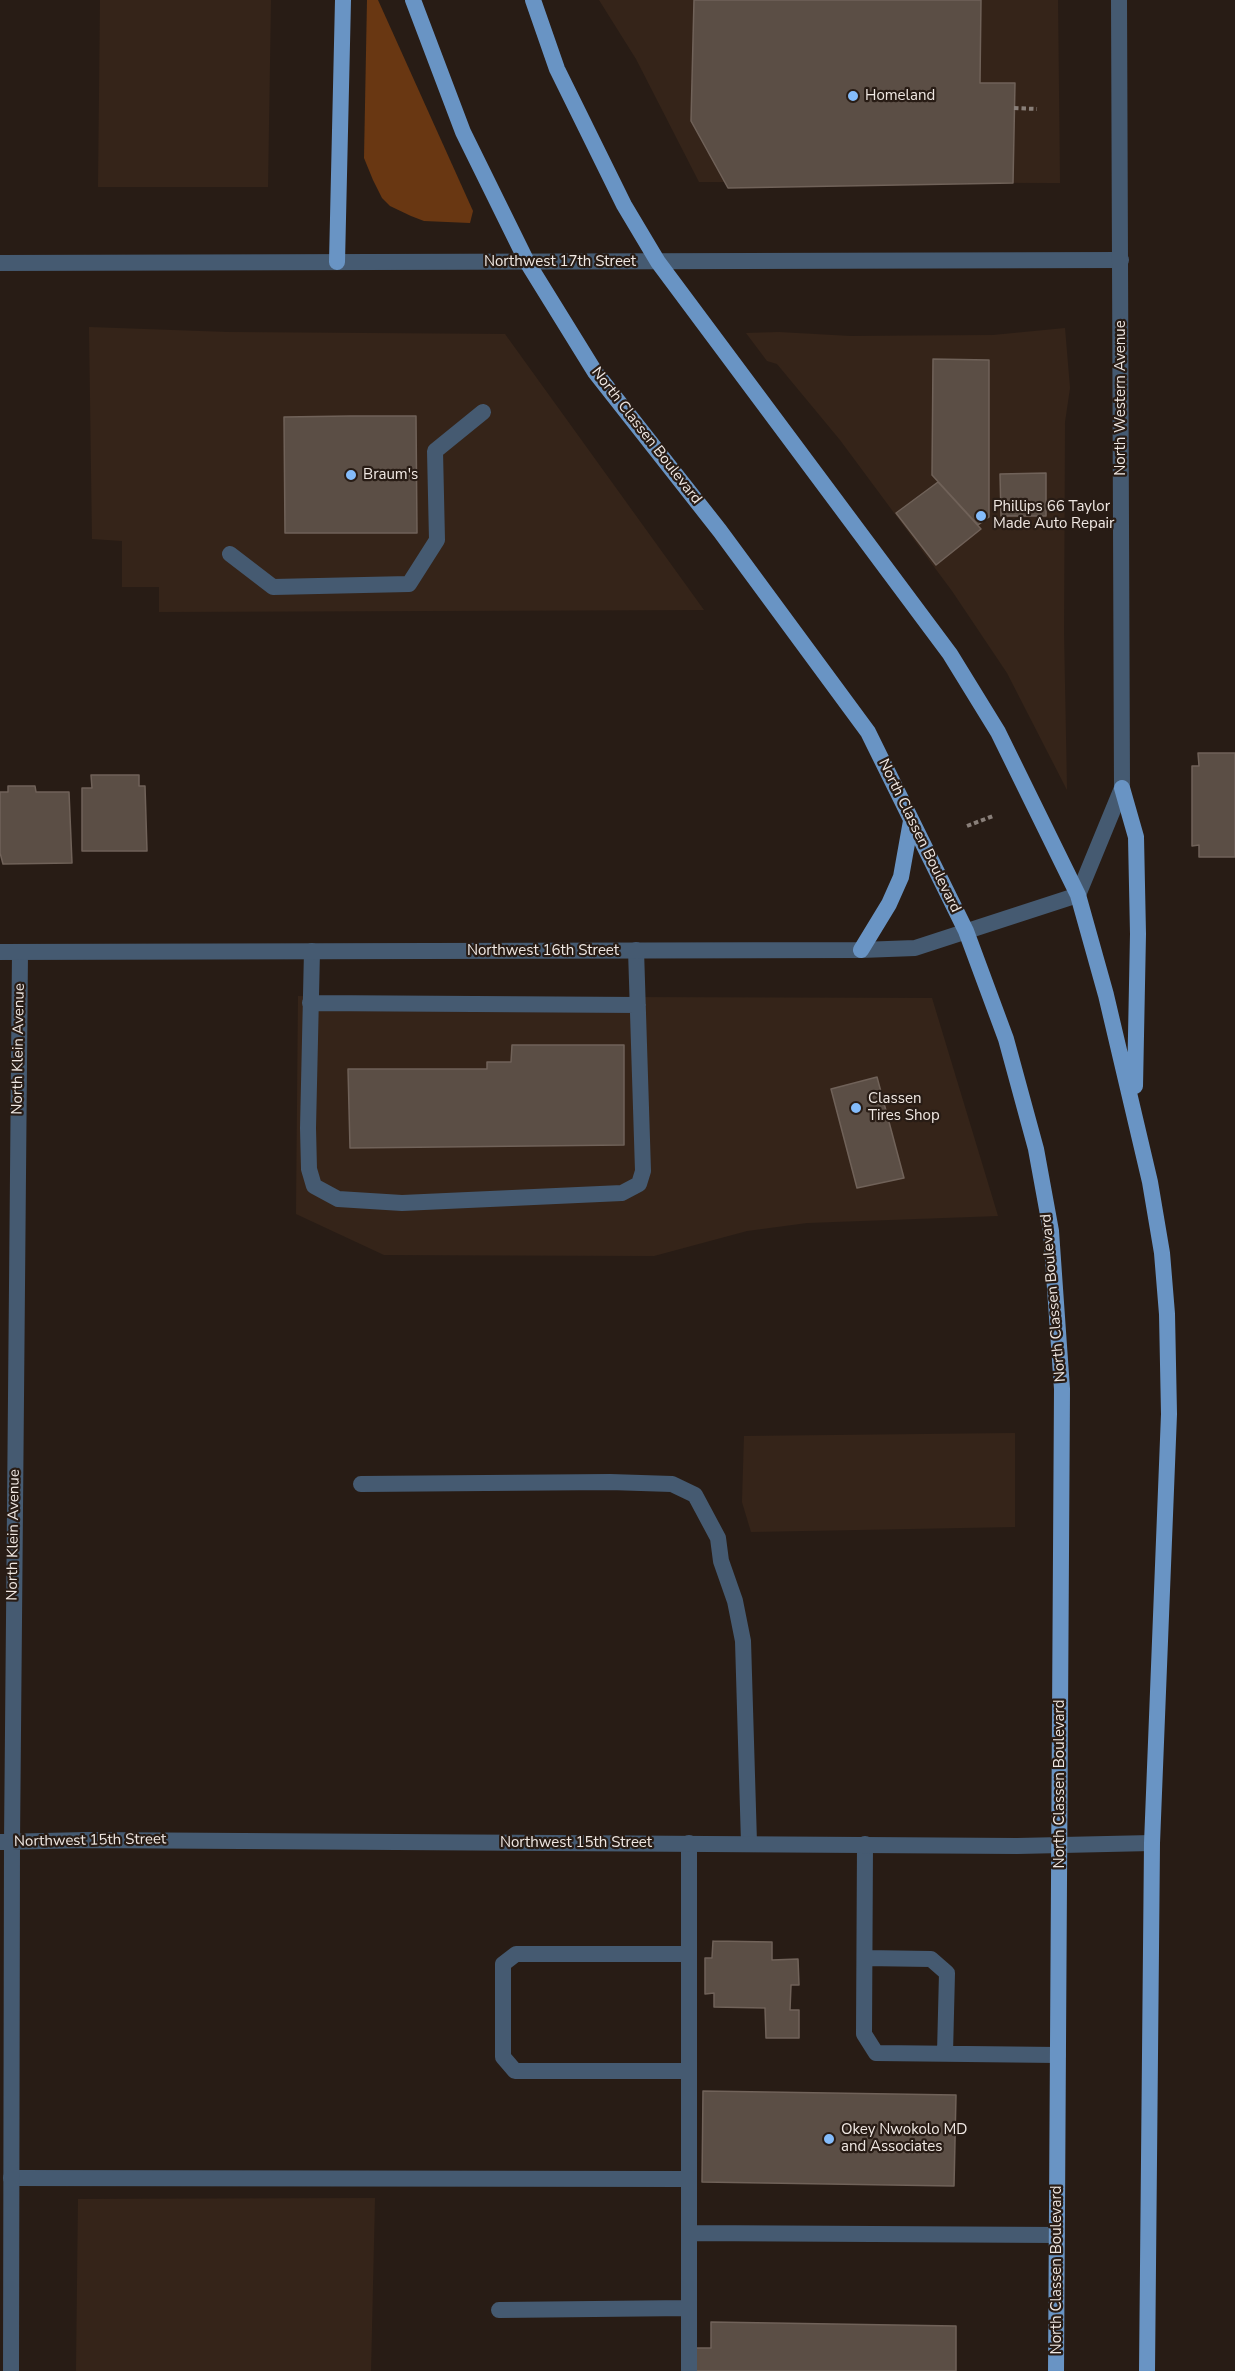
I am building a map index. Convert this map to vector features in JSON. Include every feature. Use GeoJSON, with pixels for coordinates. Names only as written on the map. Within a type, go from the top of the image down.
{"type":"FeatureCollection","features":[{"type":"Feature","properties":{"kind":"main road"},"geometry":{"type":"LineString","coordinates":[[337,262],[343,0]]}},
{"type":"Feature","properties":{"kind":"main road","name":"North Classen Boulevard"},"geometry":{"type":"LineString","coordinates":[[413,0],[462,132],[527,262],[595,372],[720,531],[868,732],[966,931],[1006,1039],[1036,1149],[1052,1232],[1062,1389],[1056,2371]]}},
{"type":"Feature","properties":{"kind":"main road"},"geometry":{"type":"LineString","coordinates":[[533,0],[557,69],[624,205],[658,262],[950,654],[998,732],[1078,895],[1106,995],[1150,1182],[1162,1253],[1167,1314],[1169,1414],[1152,1843],[1147,2371]]}},
{"type":"Feature","properties":{"kind":"main road"},"geometry":{"type":"LineString","coordinates":[[1122,788],[1136,837],[1138,934],[1134,1110]]}},
{"type":"Feature","properties":{"kind":"main road"},"geometry":{"type":"LineString","coordinates":[[861,950],[889,904],[901,877],[911,821]]}},
{"type":"Feature","properties":{"kind":"street","name":"North Western Avenue"},"geometry":{"type":"LineString","coordinates":[[1078,895],[1122,788],[1119,0]]}},
{"type":"Feature","properties":{"kind":"street","name":"Northwest 17th Street"},"geometry":{"type":"LineString","coordinates":[[0,263],[1121,260]]}},
{"type":"Feature","properties":{"kind":"street"},"geometry":{"type":"LineString","coordinates":[[230,554],[273,587],[409,584],[437,540],[435,451],[483,412]]}},
{"type":"Feature","properties":{"kind":"street","name":"Northwest 16th Street"},"geometry":{"type":"LineString","coordinates":[[0,952],[915,948],[1078,895]]}},
{"type":"Feature","properties":{"kind":"street"},"geometry":{"type":"LineString","coordinates":[[312,951],[309,1169],[314,1186],[338,1199],[402,1203],[622,1193],[639,1184],[643,1171],[636,950]]}},
{"type":"Feature","properties":{"kind":"street","name":"North Klein Avenue"},"geometry":{"type":"LineString","coordinates":[[11,2371],[11,2178],[6,1842],[20,952]]}},
{"type":"Feature","properties":{"kind":"street"},"geometry":{"type":"LineString","coordinates":[[310,1003],[638,1005]]}},
{"type":"Feature","properties":{"kind":"street"},"geometry":{"type":"LineString","coordinates":[[361,1484],[610,1482],[672,1484],[695,1495],[718,1538],[743,1641],[749,1844]]}},
{"type":"Feature","properties":{"kind":"street","name":"Northwest 15th Street"},"geometry":{"type":"LineString","coordinates":[[6,1842],[99,1840],[689,1844],[1152,1843]]}},
{"type":"Feature","properties":{"kind":"street"},"geometry":{"type":"LineString","coordinates":[[689,1844],[689,2371]]}},
{"type":"Feature","properties":{"kind":"street"},"geometry":{"type":"LineString","coordinates":[[865,1844],[864,2034],[876,2053],[1058,2055]]}},
{"type":"Feature","properties":{"kind":"street"},"geometry":{"type":"LineString","coordinates":[[689,1954],[516,1954],[503,1964],[503,2057],[514,2071],[689,2070]]}},
{"type":"Feature","properties":{"kind":"street"},"geometry":{"type":"LineString","coordinates":[[865,1958],[931,1959],[947,1973],[945,2053]]}},
{"type":"Feature","properties":{"kind":"street"},"geometry":{"type":"LineString","coordinates":[[11,2178],[689,2179]]}},
{"type":"Feature","properties":{"kind":"street"},"geometry":{"type":"LineString","coordinates":[[689,2233],[1057,2235]]}},
{"type":"Feature","properties":{"kind":"street"},"geometry":{"type":"LineString","coordinates":[[499,2310],[689,2308]]}},
{"type":"Feature","properties":{"kind":"path"},"geometry":{"type":"LineString","coordinates":[[1014,108],[1037,109]]}},
{"type":"Feature","properties":{"kind":"path"},"geometry":{"type":"LineString","coordinates":[[967,826],[993,816]]}},
{"type":"Feature","properties":{"kind":"shaded area"},"geometry":{"type":"Polygon","coordinates":[[[100,0],[271,0],[268,187],[98,187],[100,0]]]}},
{"type":"Feature","properties":{"kind":"shaded area"},"geometry":{"type":"Polygon","coordinates":[[[367,0],[378,0],[473,211],[470,223],[424,221],[411,216],[390,206],[382,198],[373,180],[364,158],[367,0]]]}},
{"type":"Feature","properties":{"kind":"shaded area","name":"Homeland"},"geometry":{"type":"Polygon","coordinates":[[[599,0],[1058,0],[1060,183],[699,182],[636,59],[599,0]]]}},
{"type":"Feature","properties":{"kind":"shaded area"},"geometry":{"type":"Polygon","coordinates":[[[89,327],[228,332],[505,334],[704,610],[159,612],[159,587],[122,587],[122,541],[92,539],[89,327]]]}},
{"type":"Feature","properties":{"kind":"shaded area","name":"Phillips 66 Taylor Made Auto Repair"},"geometry":{"type":"Polygon","coordinates":[[[1065,328],[1070,388],[1065,422],[1064,632],[1067,790],[1007,673],[952,591],[840,440],[777,364],[767,361],[746,333],[779,332],[850,336],[993,335],[1065,328]]]}},
{"type":"Feature","properties":{"kind":"shaded area"},"geometry":{"type":"Polygon","coordinates":[[[298,996],[932,998],[998,1216],[807,1223],[747,1231],[654,1256],[384,1255],[296,1214],[298,996]]]}},
{"type":"Feature","properties":{"kind":"shaded area"},"geometry":{"type":"Polygon","coordinates":[[[1015,1433],[1015,1527],[751,1532],[742,1502],[744,1436],[1015,1433]]]}},
{"type":"Feature","properties":{"kind":"shaded area"},"geometry":{"type":"Polygon","coordinates":[[[375,2198],[371,2371],[76,2371],[78,2199],[375,2198]]]}},
{"type":"Feature","properties":{"kind":"building","name":"Homeland"},"geometry":{"type":"Polygon","coordinates":[[[694,0],[981,0],[980,83],[1015,83],[1013,183],[728,188],[691,121],[694,0]]]}},
{"type":"Feature","properties":{"kind":"building"},"geometry":{"type":"Polygon","coordinates":[[[933,359],[989,360],[989,517],[978,525],[932,475],[933,359]]]}},
{"type":"Feature","properties":{"kind":"building","name":"Braum's"},"geometry":{"type":"Polygon","coordinates":[[[416,416],[417,533],[285,533],[284,417],[416,416]]]}},
{"type":"Feature","properties":{"kind":"building"},"geometry":{"type":"Polygon","coordinates":[[[1046,473],[1046,516],[1001,516],[1000,474],[1046,473]]]}},
{"type":"Feature","properties":{"kind":"building"},"geometry":{"type":"Polygon","coordinates":[[[938,482],[981,529],[936,565],[896,513],[938,482]]]}},
{"type":"Feature","properties":{"kind":"building"},"geometry":{"type":"Polygon","coordinates":[[[1198,753],[1235,753],[1235,857],[1199,857],[1199,845],[1192,846],[1192,766],[1199,766],[1198,753]]]}},
{"type":"Feature","properties":{"kind":"building"},"geometry":{"type":"Polygon","coordinates":[[[91,775],[139,775],[139,786],[145,786],[147,851],[82,851],[82,788],[92,788],[91,775]]]}},
{"type":"Feature","properties":{"kind":"building"},"geometry":{"type":"Polygon","coordinates":[[[8,786],[35,786],[36,792],[69,792],[72,863],[3,864],[0,853],[0,792],[8,792],[8,786]]]}},
{"type":"Feature","properties":{"kind":"building"},"geometry":{"type":"Polygon","coordinates":[[[512,1045],[624,1045],[624,1145],[350,1148],[348,1069],[487,1069],[487,1062],[511,1062],[512,1045]]]}},
{"type":"Feature","properties":{"kind":"building"},"geometry":{"type":"Polygon","coordinates":[[[877,1077],[904,1178],[857,1188],[831,1089],[877,1077]]]}},
{"type":"Feature","properties":{"kind":"building"},"geometry":{"type":"Polygon","coordinates":[[[713,1941],[772,1942],[772,1960],[798,1959],[799,1985],[791,1985],[790,2010],[799,2010],[799,2038],[766,2038],[765,2008],[714,2007],[714,1993],[705,1994],[705,1958],[712,1958],[713,1941]]]}},
{"type":"Feature","properties":{"kind":"building","name":"Okey Nwokolo MD and Associates"},"geometry":{"type":"Polygon","coordinates":[[[703,2091],[956,2095],[954,2186],[702,2182],[703,2091]]]}},
{"type":"Feature","properties":{"kind":"building"},"geometry":{"type":"Polygon","coordinates":[[[711,2322],[956,2326],[956,2371],[692,2371],[693,2348],[711,2348],[711,2322]]]}},
{"type":"Feature","properties":{"kind":"place","name":"Homeland"},"geometry":{"type":"Point","coordinates":[853,96]}},
{"type":"Feature","properties":{"kind":"place","name":"Braum's"},"geometry":{"type":"Point","coordinates":[351,475]}},
{"type":"Feature","properties":{"kind":"place","name":"Phillips 66 Taylor Made Auto Repair"},"geometry":{"type":"Point","coordinates":[981,516]}},
{"type":"Feature","properties":{"kind":"place","name":"Classen Tires Shop"},"geometry":{"type":"Point","coordinates":[856,1108]}},
{"type":"Feature","properties":{"kind":"place","name":"Okey Nwokolo MD and Associates"},"geometry":{"type":"Point","coordinates":[829,2139]}}]}
